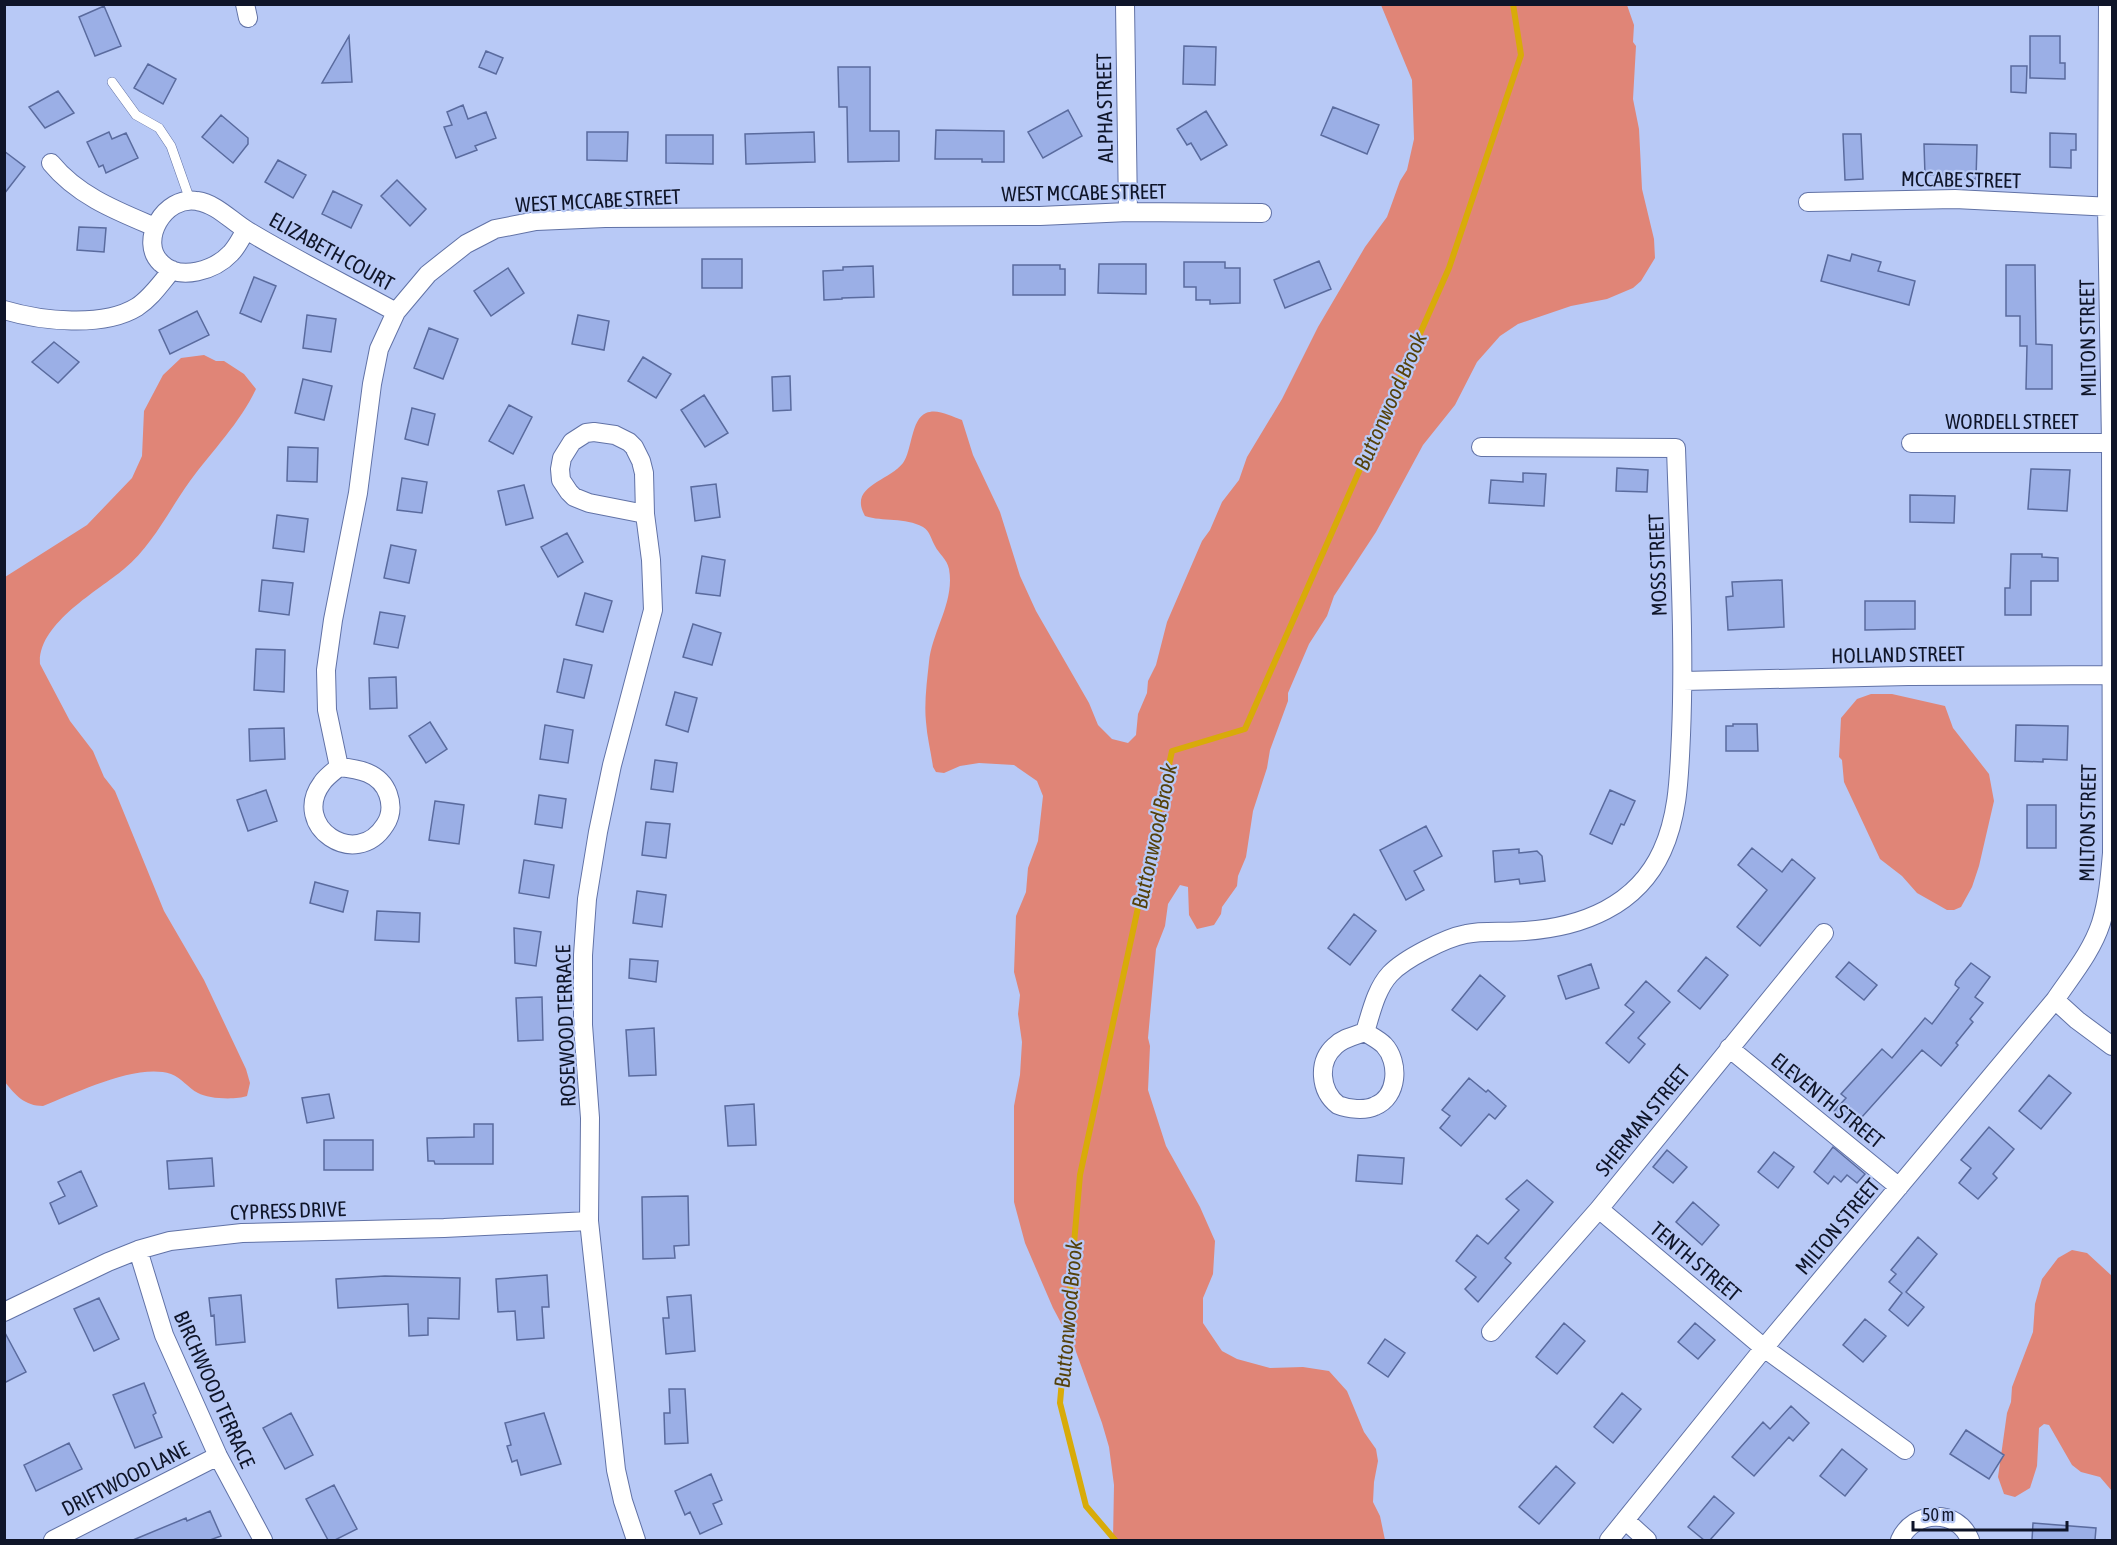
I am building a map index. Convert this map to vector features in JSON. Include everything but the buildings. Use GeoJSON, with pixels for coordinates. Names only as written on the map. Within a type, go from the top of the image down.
{"type":"FeatureCollection","features":[{"type":"Feature","properties":{"kind":"street","name":"ALPHA STREET"},"geometry":{"type":"LineString","coordinates":[[1125,4],[1128,212]]}},
{"type":"Feature","properties":{"kind":"street","name":"MILTON STREET"},"geometry":{"type":"LineString","coordinates":[[1609,1540],[1764,1347],[2055,1000],[2088,951],[2100,925],[2108,895],[2112,853],[2112,443],[2108,4]]}},
{"type":"Feature","properties":{"kind":"street"},"geometry":{"type":"LineString","coordinates":[[51,163],[64,179],[79,191],[155,227]]}},
{"type":"Feature","properties":{"kind":"street","name":"MCCABE STREET"},"geometry":{"type":"LineString","coordinates":[[1808,202],[1955,199],[2110,207]]}},
{"type":"Feature","properties":{"kind":"street"},"geometry":{"type":"LineString","coordinates":[[4,310],[50,320],[92,319],[119,314],[136,307],[152,294],[172,270],[160,263],[155,253],[153,241],[155,227],[165,211],[173,205],[190,200]]}},
{"type":"Feature","properties":{"kind":"street","name":"ELIZABETH COURT"},"geometry":{"type":"LineString","coordinates":[[190,200],[213,206],[246,230],[396,312]]}},
{"type":"Feature","properties":{"kind":"street","name":"WEST MCCABE STREET"},"geometry":{"type":"LineString","coordinates":[[339,767],[327,710],[326,669],[333,620],[358,492],[372,384],[379,349],[396,312],[428,274],[466,244],[495,229],[536,221],[617,218],[1040,216],[1128,212],[1262,213]]}},
{"type":"Feature","properties":{"kind":"street","name":"ELIZABETH COURT"},"geometry":{"type":"LineString","coordinates":[[172,270],[192,273],[219,263],[233,251],[246,230]]}},
{"type":"Feature","properties":{"kind":"street","name":"ROSEWOOD TERRACE"},"geometry":{"type":"LineString","coordinates":[[636,1540],[615,1470],[589,1221],[590,1118],[583,1025],[584,956],[587,899],[612,765],[653,610],[651,560],[645,514],[644,473],[638,454],[629,442],[615,435],[586,433],[572,442],[562,458],[560,469],[561,480],[574,497],[589,503],[645,514]]}},
{"type":"Feature","properties":{"kind":"street","name":"WORDELL STREET"},"geometry":{"type":"LineString","coordinates":[[1911,443],[2112,443]]}},
{"type":"Feature","properties":{"kind":"street","name":"MOSS STREET"},"geometry":{"type":"LineString","coordinates":[[1365,1032],[1378,992],[1389,975],[1416,955],[1466,934],[1526,931],[1581,921],[1617,904],[1638,887],[1655,865],[1674,815],[1683,681],[1676,448],[1481,447]]}},
{"type":"Feature","properties":{"kind":"street","name":"HOLLAND STREET"},"geometry":{"type":"LineString","coordinates":[[1683,681],[2111,675]]}},
{"type":"Feature","properties":{"kind":"street"},"geometry":{"type":"LineString","coordinates":[[339,767],[364,770],[385,787],[389,796],[390,814],[387,822],[376,836],[357,845],[335,841],[324,833],[316,820],[315,802],[319,788],[322,782],[339,767]]}},
{"type":"Feature","properties":{"kind":"street","name":"SHERMAN STREET"},"geometry":{"type":"LineString","coordinates":[[1491,1332],[1599,1209],[1824,933]]}},
{"type":"Feature","properties":{"kind":"street"},"geometry":{"type":"LineString","coordinates":[[2055,1000],[2112,1046]]}},
{"type":"Feature","properties":{"kind":"street"},"geometry":{"type":"LineString","coordinates":[[1365,1032],[1383,1043],[1391,1056],[1394,1072],[1390,1092],[1382,1103],[1369,1108],[1338,1105],[1329,1096],[1324,1085],[1325,1062],[1329,1052],[1337,1044],[1365,1032]]}},
{"type":"Feature","properties":{"kind":"street","name":"ELEVENTH STREET"},"geometry":{"type":"LineString","coordinates":[[1729,1048],[1899,1186]]}},
{"type":"Feature","properties":{"kind":"street","name":"TENTH STREET"},"geometry":{"type":"LineString","coordinates":[[1599,1209],[1764,1347],[1905,1450]]}},
{"type":"Feature","properties":{"kind":"street","name":"CYPRESS DRIVE"},"geometry":{"type":"LineString","coordinates":[[4,1311],[108,1262],[170,1241],[242,1233],[444,1228],[589,1221]]}},
{"type":"Feature","properties":{"kind":"street","name":"BIRCHWOOD TERRACE"},"geometry":{"type":"LineString","coordinates":[[138,1250],[164,1335],[218,1456],[263,1540]]}},
{"type":"Feature","properties":{"kind":"street","name":"DRIFTWOOD LANE"},"geometry":{"type":"LineString","coordinates":[[53,1540],[218,1456]]}},
{"type":"Feature","properties":{"kind":"street"},"geometry":{"type":"LineString","coordinates":[[1900,1540],[1912,1523],[1938,1517],[1957,1524],[1970,1540]]}},
{"type":"Feature","properties":{"kind":"street"},"geometry":{"type":"LineString","coordinates":[[1625,1520],[1647,1540]]}},
{"type":"Feature","properties":{"kind":"lane"},"geometry":{"type":"LineString","coordinates":[[112,82],[136,115],[159,128],[171,146],[190,200]]}},
{"type":"Feature","properties":{"kind":"shaded area"},"geometry":{"type":"Polygon","coordinates":[[[1381,5],[1627,5],[1634,25],[1633,42],[1636,46],[1633,99],[1639,129],[1642,189],[1654,239],[1655,258],[1641,281],[1633,288],[1607,299],[1571,306],[1518,324],[1500,336],[1477,362],[1455,405],[1423,445],[1376,532],[1334,596],[1327,616],[1309,644],[1288,693],[1288,701],[1270,750],[1267,768],[1253,811],[1246,857],[1238,876],[1237,886],[1222,907],[1221,914],[1214,925],[1197,929],[1189,915],[1188,887],[1180,885],[1168,904],[1165,926],[1156,949],[1148,1038],[1150,1046],[1148,1090],[1166,1146],[1200,1207],[1215,1241],[1213,1274],[1203,1298],[1203,1323],[1222,1351],[1237,1359],[1270,1368],[1303,1367],[1329,1371],[1347,1391],[1364,1432],[1376,1449],[1378,1461],[1373,1502],[1380,1516],[1385,1540],[1113,1540],[1114,1485],[1109,1447],[1102,1423],[1075,1349],[1053,1308],[1025,1243],[1014,1202],[1014,1106],[1020,1075],[1022,1042],[1018,1014],[1020,995],[1014,972],[1016,916],[1026,892],[1028,868],[1038,841],[1043,796],[1037,781],[1014,765],[979,763],[960,766],[944,773],[936,772],[933,767],[925,707],[931,650],[949,593],[949,569],[947,562],[925,529],[909,522],[865,516],[861,506],[862,498],[872,485],[903,463],[921,416],[935,411],[962,420],[973,455],[1000,512],[1020,576],[1036,611],[1089,703],[1098,725],[1112,739],[1128,743],[1136,735],[1138,714],[1147,693],[1148,681],[1156,665],[1167,622],[1202,541],[1210,530],[1222,502],[1239,480],[1247,457],[1282,399],[1318,327],[1365,247],[1387,217],[1400,181],[1407,170],[1414,139],[1412,80],[1381,5]]]}},
{"type":"Feature","properties":{"kind":"shaded area"},"geometry":{"type":"Polygon","coordinates":[[[204,355],[216,361],[224,361],[244,374],[256,389],[234,425],[190,481],[144,549],[124,569],[85,598],[58,622],[48,635],[42,649],[40,664],[70,721],[93,751],[104,777],[115,791],[164,911],[204,980],[246,1069],[250,1083],[247,1096],[215,1098],[198,1093],[171,1074],[141,1073],[107,1081],[43,1106],[37,1106],[21,1099],[5,1082],[5,577],[87,525],[132,478],[142,456],[144,411],[163,375],[181,358],[204,355]]]}},
{"type":"Feature","properties":{"kind":"shaded area"},"geometry":{"type":"Polygon","coordinates":[[[1871,694],[1892,694],[1945,706],[1953,728],[1989,774],[1994,801],[1979,866],[1972,887],[1961,907],[1954,910],[1947,910],[1917,893],[1902,876],[1880,859],[1844,782],[1842,760],[1839,757],[1841,718],[1857,699],[1871,694]]]}},
{"type":"Feature","properties":{"kind":"shaded area"},"geometry":{"type":"Polygon","coordinates":[[[2072,1250],[2087,1253],[2112,1276],[2112,1491],[2100,1477],[2081,1472],[2072,1465],[2049,1425],[2044,1424],[2039,1428],[2037,1466],[2030,1488],[2015,1497],[2004,1494],[1998,1477],[2012,1387],[2033,1332],[2035,1304],[2042,1279],[2058,1258],[2072,1250]]]}},
{"type":"Feature","properties":{"kind":"waterway","name":"Buttonwood Brook"},"geometry":{"type":"LineString","coordinates":[[1115,1540],[1086,1506],[1060,1403],[1080,1175],[1172,751],[1245,729],[1449,268],[1521,55],[1513,4]]}}]}
